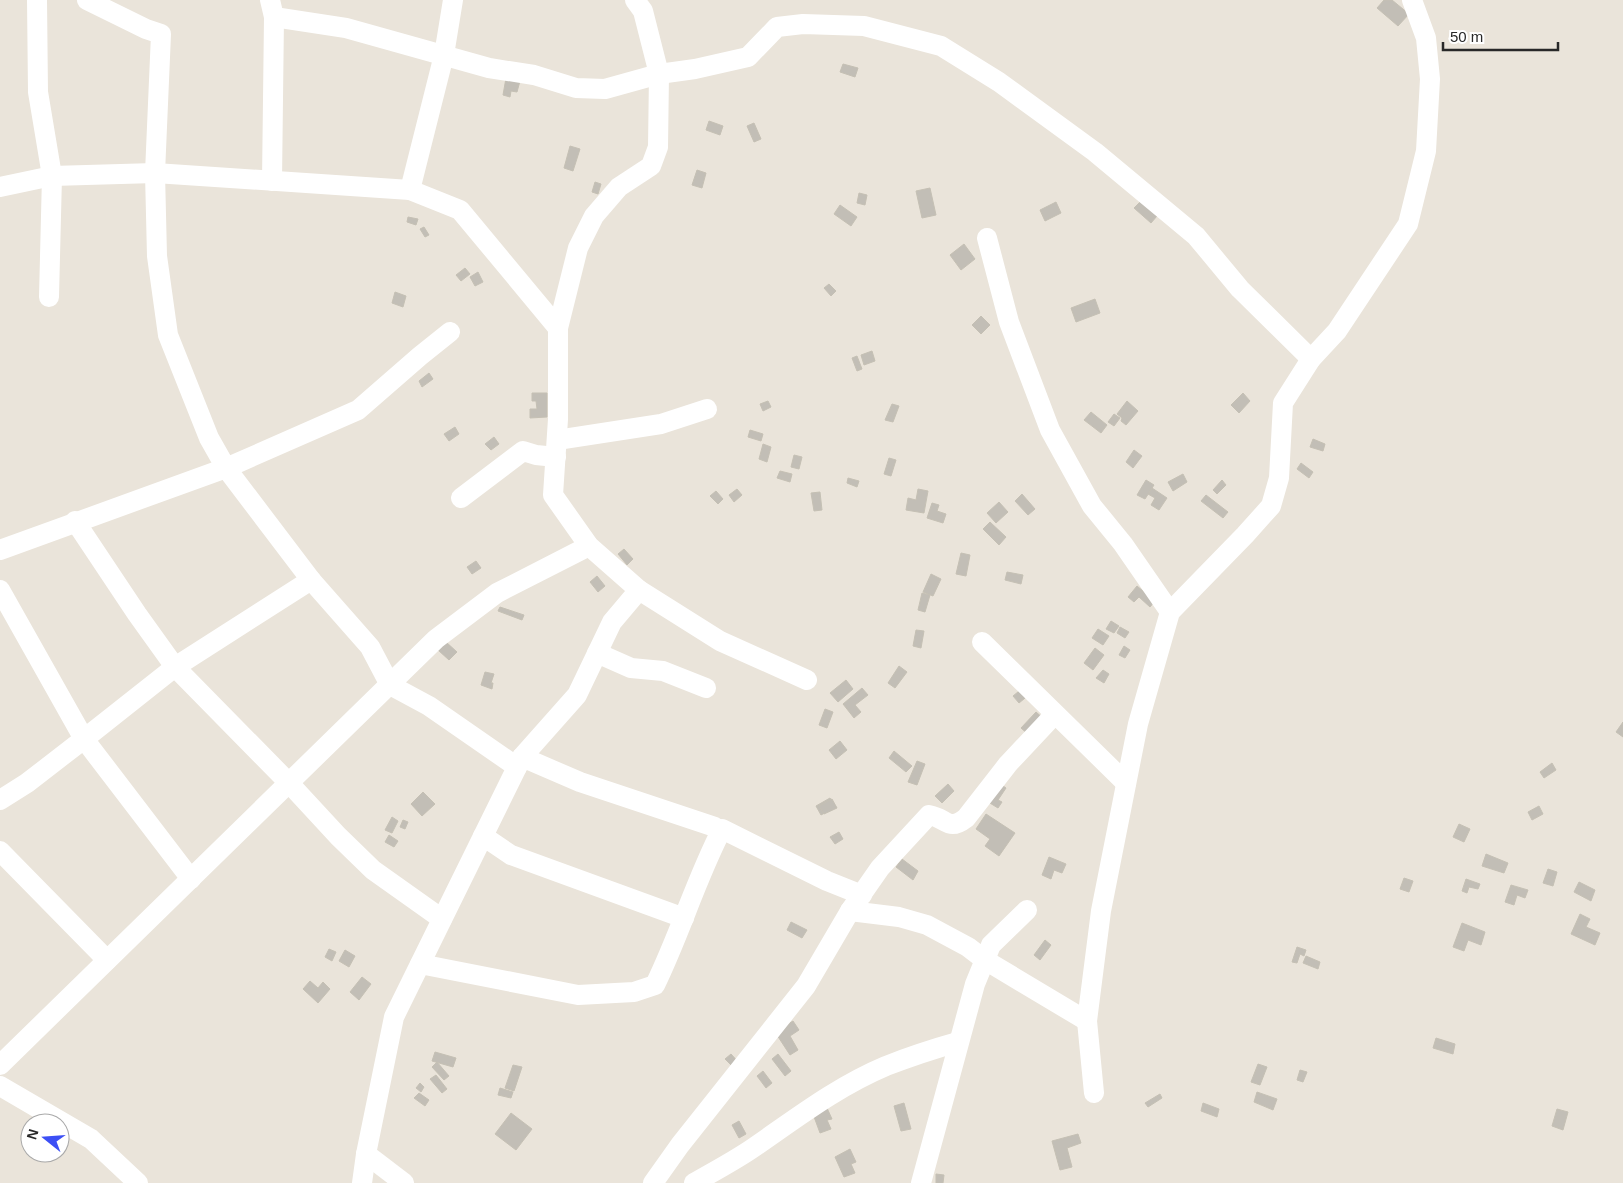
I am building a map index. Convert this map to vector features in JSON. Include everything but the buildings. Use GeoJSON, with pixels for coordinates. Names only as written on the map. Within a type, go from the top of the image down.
{"type":"FeatureCollection","features":[{"type":"Feature","properties":{"kind":"street"},"geometry":{"type":"LineString","coordinates":[[38,0],[38,92],[52,176],[49,297]]}},
{"type":"Feature","properties":{"kind":"street"},"geometry":{"type":"LineString","coordinates":[[87,0],[160,34],[155,173],[157,256],[168,334],[209,438],[226,468],[311,580],[370,647],[390,685],[520,762],[715,827]]}},
{"type":"Feature","properties":{"kind":"street"},"geometry":{"type":"LineString","coordinates":[[410,190],[444,55],[453,0]]}},
{"type":"Feature","properties":{"kind":"street"},"geometry":{"type":"LineString","coordinates":[[635,0],[643,10],[659,74],[658,147],[652,166],[619,187],[594,216],[578,248],[558,328],[558,419],[553,495],[589,546],[639,590],[720,641],[807,680]]}},
{"type":"Feature","properties":{"kind":"street"},"geometry":{"type":"LineString","coordinates":[[1094,1093],[1087,1021],[1101,911],[1138,724],[1170,612],[1246,535],[1271,506],[1279,478],[1283,403],[1311,359],[1336,331],[1408,224],[1426,151],[1430,79],[1426,38],[1412,0]]}},
{"type":"Feature","properties":{"kind":"street"},"geometry":{"type":"LineString","coordinates":[[272,181],[272,8],[488,68],[534,75],[576,88],[605,89],[659,74],[695,69],[748,57],[777,27],[803,24],[864,26],[941,46],[999,82],[1095,152],[1196,236],[1240,289],[1311,359]]}},
{"type":"Feature","properties":{"kind":"street"},"geometry":{"type":"LineString","coordinates":[[0,188],[52,176],[155,173],[410,190],[460,210],[558,328]]}},
{"type":"Feature","properties":{"kind":"street"},"geometry":{"type":"LineString","coordinates":[[988,238],[1009,322],[1050,430],[1092,506],[1123,544],[1170,612]]}},
{"type":"Feature","properties":{"kind":"street"},"geometry":{"type":"LineString","coordinates":[[0,550],[75,521],[226,468],[358,410],[450,332]]}},
{"type":"Feature","properties":{"kind":"street"},"geometry":{"type":"LineString","coordinates":[[461,498],[523,451],[536,455],[556,448],[661,424],[707,409]]}},
{"type":"Feature","properties":{"kind":"street"},"geometry":{"type":"LineString","coordinates":[[75,521],[175,667],[373,870],[442,919]]}},
{"type":"Feature","properties":{"kind":"street"},"geometry":{"type":"LineString","coordinates":[[0,1065],[436,639],[497,593],[589,546]]}},
{"type":"Feature","properties":{"kind":"street"},"geometry":{"type":"LineString","coordinates":[[0,800],[27,783],[175,667],[311,580]]}},
{"type":"Feature","properties":{"kind":"street"},"geometry":{"type":"LineString","coordinates":[[0,590],[84,739],[191,879]]}},
{"type":"Feature","properties":{"kind":"street"},"geometry":{"type":"LineString","coordinates":[[362,1183],[366,1154],[394,1017],[520,762],[577,695],[612,622],[639,590]]}},
{"type":"Feature","properties":{"kind":"street"},"geometry":{"type":"LineString","coordinates":[[982,642],[1126,783]]}},
{"type":"Feature","properties":{"kind":"street"},"geometry":{"type":"LineString","coordinates":[[597,652],[632,668],[663,671],[706,688]]}},
{"type":"Feature","properties":{"kind":"street"},"geometry":{"type":"LineString","coordinates":[[652,1183],[806,986],[850,911],[880,868],[930,816],[939,817],[951,825],[957,825],[966,818],[1008,764],[1055,714]]}},
{"type":"Feature","properties":{"kind":"street"},"geometry":{"type":"LineString","coordinates":[[420,964],[578,995],[634,992],[655,985],[722,829],[826,881],[862,894]]}},
{"type":"Feature","properties":{"kind":"street"},"geometry":{"type":"LineString","coordinates":[[483,836],[511,855],[684,918]]}},
{"type":"Feature","properties":{"kind":"street"},"geometry":{"type":"LineString","coordinates":[[1,856],[107,960]]}},
{"type":"Feature","properties":{"kind":"street"},"geometry":{"type":"LineString","coordinates":[[919,1182],[974,984],[991,945],[1028,910]]}},
{"type":"Feature","properties":{"kind":"street"},"geometry":{"type":"LineString","coordinates":[[850,911],[899,917],[927,925],[968,947],[985,960],[1087,1021]]}},
{"type":"Feature","properties":{"kind":"street"},"geometry":{"type":"LineString","coordinates":[[694,1183],[749,1150],[792,1119],[845,1087],[885,1067],[958,1042]]}},
{"type":"Feature","properties":{"kind":"street"},"geometry":{"type":"LineString","coordinates":[[0,1086],[91,1139],[138,1183]]}},
{"type":"Feature","properties":{"kind":"street"},"geometry":{"type":"LineString","coordinates":[[366,1154],[404,1183]]}}]}
